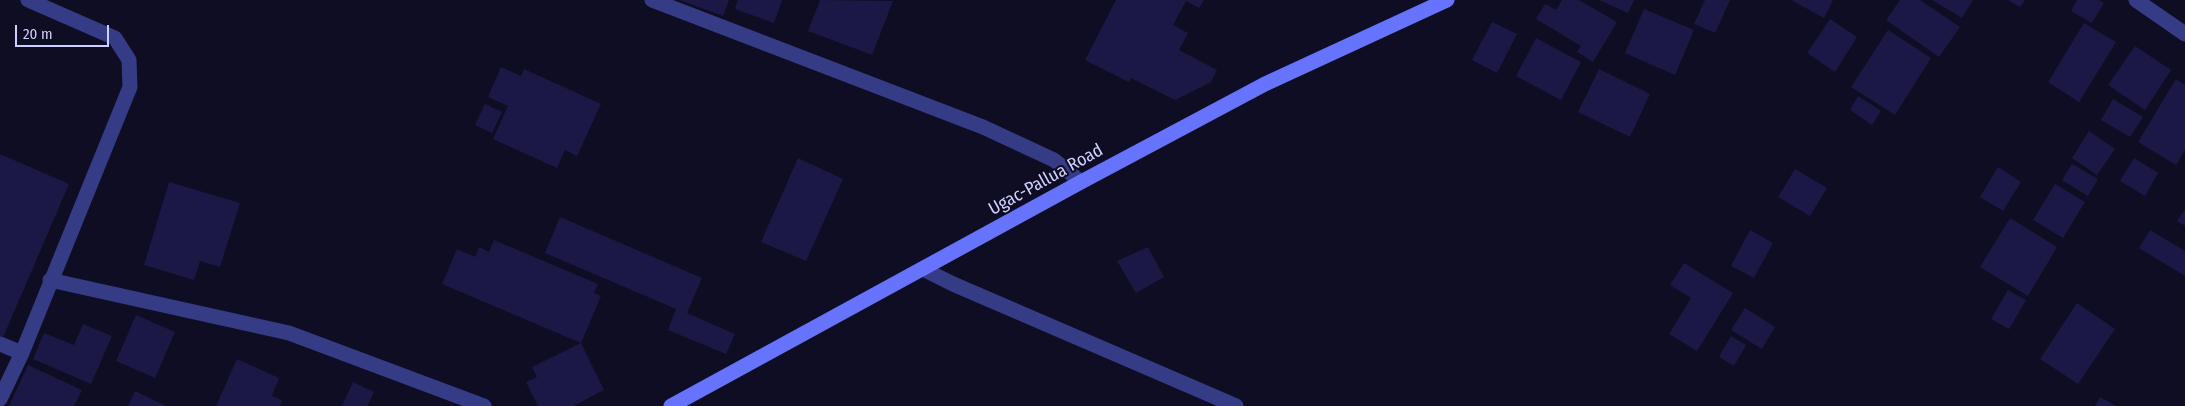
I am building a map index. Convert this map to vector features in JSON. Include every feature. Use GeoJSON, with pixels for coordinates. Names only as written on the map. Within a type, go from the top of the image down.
{"type":"FeatureCollection","features":[{"type":"Feature","properties":{"kind":"street"},"geometry":{"type":"LineString","coordinates":[[0,399],[22,353],[50,280],[130,87],[129,60],[115,38],[28,0]]}},
{"type":"Feature","properties":{"kind":"street"},"geometry":{"type":"LineString","coordinates":[[652,0],[983,126],[1054,160],[1081,182]]}},
{"type":"Feature","properties":{"kind":"street","name":"Ugac-Pallua Road"},"geometry":{"type":"LineString","coordinates":[[671,406],[1081,182],[1265,84],[1447,0]]}},
{"type":"Feature","properties":{"kind":"street"},"geometry":{"type":"LineString","coordinates":[[2136,0],[2185,34]]}},
{"type":"Feature","properties":{"kind":"street"},"geometry":{"type":"LineString","coordinates":[[923,269],[953,284],[1236,406]]}},
{"type":"Feature","properties":{"kind":"street"},"geometry":{"type":"LineString","coordinates":[[50,280],[289,333],[484,406]]}},
{"type":"Feature","properties":{"kind":"street"},"geometry":{"type":"LineString","coordinates":[[0,344],[22,353]]}},
{"type":"Feature","properties":{"kind":"building"},"geometry":{"type":"Polygon","coordinates":[[[679,0],[729,0],[723,16],[679,0]]]}},
{"type":"Feature","properties":{"kind":"building"},"geometry":{"type":"Polygon","coordinates":[[[738,0],[782,0],[774,23],[735,9],[738,0]]]}},
{"type":"Feature","properties":{"kind":"building"},"geometry":{"type":"Polygon","coordinates":[[[820,0],[893,1],[872,55],[808,31],[820,0]]]}},
{"type":"Feature","properties":{"kind":"building"},"geometry":{"type":"Polygon","coordinates":[[[1116,0],[1204,0],[1199,8],[1186,1],[1173,25],[1188,33],[1179,50],[1217,70],[1211,82],[1175,100],[1131,78],[1129,82],[1085,60],[1116,0]]]}},
{"type":"Feature","properties":{"kind":"building"},"geometry":{"type":"Polygon","coordinates":[[[1562,0],[1579,0],[1617,22],[1593,62],[1577,52],[1581,46],[1536,19],[1545,4],[1556,10],[1562,0]]]}},
{"type":"Feature","properties":{"kind":"building"},"geometry":{"type":"Polygon","coordinates":[[[1599,0],[1634,0],[1628,13],[1599,0]]]}},
{"type":"Feature","properties":{"kind":"building"},"geometry":{"type":"Polygon","coordinates":[[[1705,0],[1730,0],[1715,33],[1694,24],[1705,0]]]}},
{"type":"Feature","properties":{"kind":"building"},"geometry":{"type":"Polygon","coordinates":[[[1791,0],[1833,0],[1824,18],[1791,0]]]}},
{"type":"Feature","properties":{"kind":"building"},"geometry":{"type":"Polygon","coordinates":[[[1900,0],[1920,0],[1960,27],[1939,57],[1886,20],[1900,0]]]}},
{"type":"Feature","properties":{"kind":"building"},"geometry":{"type":"Polygon","coordinates":[[[1932,0],[1973,0],[1962,18],[1932,0]]]}},
{"type":"Feature","properties":{"kind":"building"},"geometry":{"type":"Polygon","coordinates":[[[2008,0],[2025,0],[2020,7],[2008,0]]]}},
{"type":"Feature","properties":{"kind":"building"},"geometry":{"type":"Polygon","coordinates":[[[2077,0],[2098,0],[2104,3],[2092,23],[2071,11],[2077,0]]]}},
{"type":"Feature","properties":{"kind":"building"},"geometry":{"type":"Polygon","coordinates":[[[1644,9],[1694,30],[1675,75],[1625,53],[1644,9]]]}},
{"type":"Feature","properties":{"kind":"building"},"geometry":{"type":"Polygon","coordinates":[[[1830,19],[1857,37],[1835,72],[1807,53],[1830,19]]]}},
{"type":"Feature","properties":{"kind":"building"},"geometry":{"type":"Polygon","coordinates":[[[1492,22],[1517,34],[1497,73],[1472,60],[1492,22]]]}},
{"type":"Feature","properties":{"kind":"building"},"geometry":{"type":"Polygon","coordinates":[[[2084,23],[2116,42],[2079,102],[2048,82],[2084,23]]]}},
{"type":"Feature","properties":{"kind":"building"},"geometry":{"type":"Polygon","coordinates":[[[1888,30],[1931,58],[1895,115],[1851,87],[1888,30]]]}},
{"type":"Feature","properties":{"kind":"building"},"geometry":{"type":"Polygon","coordinates":[[[1536,38],[1581,62],[1561,100],[1516,76],[1536,38]]]}},
{"type":"Feature","properties":{"kind":"building"},"geometry":{"type":"Polygon","coordinates":[[[2135,46],[2171,70],[2145,110],[2108,85],[2135,46]]]}},
{"type":"Feature","properties":{"kind":"building"},"geometry":{"type":"Polygon","coordinates":[[[501,67],[521,76],[524,69],[601,104],[577,156],[565,150],[557,168],[493,139],[508,106],[488,97],[501,67]]]}},
{"type":"Feature","properties":{"kind":"building"},"geometry":{"type":"Polygon","coordinates":[[[1599,69],[1650,94],[1630,137],[1578,112],[1599,69]]]}},
{"type":"Feature","properties":{"kind":"building"},"geometry":{"type":"Polygon","coordinates":[[[2176,79],[2185,85],[2185,150],[2176,165],[2138,142],[2176,79]]]}},
{"type":"Feature","properties":{"kind":"building"},"geometry":{"type":"Polygon","coordinates":[[[1858,96],[1881,111],[1872,125],[1850,110],[1858,96]]]}},
{"type":"Feature","properties":{"kind":"building"},"geometry":{"type":"Polygon","coordinates":[[[2113,99],[2143,117],[2130,137],[2101,120],[2113,99]]]}},
{"type":"Feature","properties":{"kind":"building"},"geometry":{"type":"Polygon","coordinates":[[[485,104],[502,112],[492,133],[475,125],[485,104]]]}},
{"type":"Feature","properties":{"kind":"building"},"geometry":{"type":"Polygon","coordinates":[[[2089,131],[2115,149],[2097,175],[2072,158],[2089,131]]]}},
{"type":"Feature","properties":{"kind":"building"},"geometry":{"type":"Polygon","coordinates":[[[0,154],[69,184],[1,342],[0,341],[0,154]]]}},
{"type":"Feature","properties":{"kind":"building"},"geometry":{"type":"Polygon","coordinates":[[[798,158],[843,179],[806,261],[761,242],[798,158]]]}},
{"type":"Feature","properties":{"kind":"building"},"geometry":{"type":"Polygon","coordinates":[[[2134,158],[2158,173],[2145,196],[2120,181],[2134,158]]]}},
{"type":"Feature","properties":{"kind":"building"},"geometry":{"type":"Polygon","coordinates":[[[2072,164],[2098,179],[2088,196],[2062,180],[2072,164]]]}},
{"type":"Feature","properties":{"kind":"building"},"geometry":{"type":"Polygon","coordinates":[[[1998,167],[2021,182],[2003,211],[1980,197],[1998,167]]]}},
{"type":"Feature","properties":{"kind":"building"},"geometry":{"type":"Polygon","coordinates":[[[1795,169],[1827,188],[1810,216],[1778,197],[1795,169]]]}},
{"type":"Feature","properties":{"kind":"building"},"geometry":{"type":"Polygon","coordinates":[[[169,182],[240,203],[220,267],[200,261],[194,280],[144,265],[169,182]]]}},
{"type":"Feature","properties":{"kind":"building"},"geometry":{"type":"Polygon","coordinates":[[[2055,184],[2085,202],[2063,238],[2033,220],[2055,184]]]}},
{"type":"Feature","properties":{"kind":"building"},"geometry":{"type":"Polygon","coordinates":[[[2185,209],[2185,226],[2177,221],[2185,209]]]}},
{"type":"Feature","properties":{"kind":"building"},"geometry":{"type":"Polygon","coordinates":[[[560,217],[702,278],[687,313],[735,334],[726,354],[668,330],[676,309],[545,253],[560,217]]]}},
{"type":"Feature","properties":{"kind":"building"},"geometry":{"type":"Polygon","coordinates":[[[2010,218],[2057,247],[2028,296],[1980,267],[2010,218]]]}},
{"type":"Feature","properties":{"kind":"building"},"geometry":{"type":"Polygon","coordinates":[[[1750,230],[1773,243],[1754,278],[1731,266],[1750,230]]]}},
{"type":"Feature","properties":{"kind":"building"},"geometry":{"type":"Polygon","coordinates":[[[2150,230],[2185,251],[2185,276],[2139,248],[2150,230]]]}},
{"type":"Feature","properties":{"kind":"building"},"geometry":{"type":"Polygon","coordinates":[[[494,240],[598,284],[594,293],[601,296],[581,343],[442,284],[457,249],[475,257],[479,247],[489,252],[494,240]]]}},
{"type":"Feature","properties":{"kind":"building"},"geometry":{"type":"Polygon","coordinates":[[[1148,247],[1164,277],[1136,293],[1117,261],[1148,247]]]}},
{"type":"Feature","properties":{"kind":"building"},"geometry":{"type":"Polygon","coordinates":[[[1684,263],[1733,293],[1697,351],[1669,334],[1691,298],[1670,285],[1684,263]]]}},
{"type":"Feature","properties":{"kind":"building"},"geometry":{"type":"Polygon","coordinates":[[[2008,290],[2026,300],[2009,329],[1991,319],[2008,290]]]}},
{"type":"Feature","properties":{"kind":"building"},"geometry":{"type":"Polygon","coordinates":[[[2077,303],[2115,329],[2078,384],[2040,359],[2077,303]]]}},
{"type":"Feature","properties":{"kind":"building"},"geometry":{"type":"Polygon","coordinates":[[[1745,308],[1775,327],[1762,349],[1731,330],[1745,308]]]}},
{"type":"Feature","properties":{"kind":"building"},"geometry":{"type":"Polygon","coordinates":[[[136,315],[175,332],[155,378],[116,361],[136,315]]]}},
{"type":"Feature","properties":{"kind":"building"},"geometry":{"type":"Polygon","coordinates":[[[83,324],[112,336],[91,384],[33,359],[44,333],[74,345],[83,324]]]}},
{"type":"Feature","properties":{"kind":"building"},"geometry":{"type":"Polygon","coordinates":[[[1731,336],[1746,345],[1734,366],[1719,357],[1731,336]]]}},
{"type":"Feature","properties":{"kind":"building"},"geometry":{"type":"Polygon","coordinates":[[[581,343],[604,390],[573,406],[538,406],[526,382],[537,377],[532,367],[581,343]]]}},
{"type":"Feature","properties":{"kind":"building"},"geometry":{"type":"Polygon","coordinates":[[[237,359],[279,378],[272,396],[282,400],[280,406],[216,406],[237,359]]]}},
{"type":"Feature","properties":{"kind":"building"},"geometry":{"type":"Polygon","coordinates":[[[28,365],[82,390],[74,406],[9,406],[28,365]]]}},
{"type":"Feature","properties":{"kind":"building"},"geometry":{"type":"Polygon","coordinates":[[[353,382],[374,392],[367,406],[342,406],[353,382]]]}},
{"type":"Feature","properties":{"kind":"building"},"geometry":{"type":"Polygon","coordinates":[[[135,391],[166,406],[128,406],[135,391]]]}},
{"type":"Feature","properties":{"kind":"building"},"geometry":{"type":"Polygon","coordinates":[[[2100,397],[2116,406],[2095,406],[2100,397]]]}}]}
